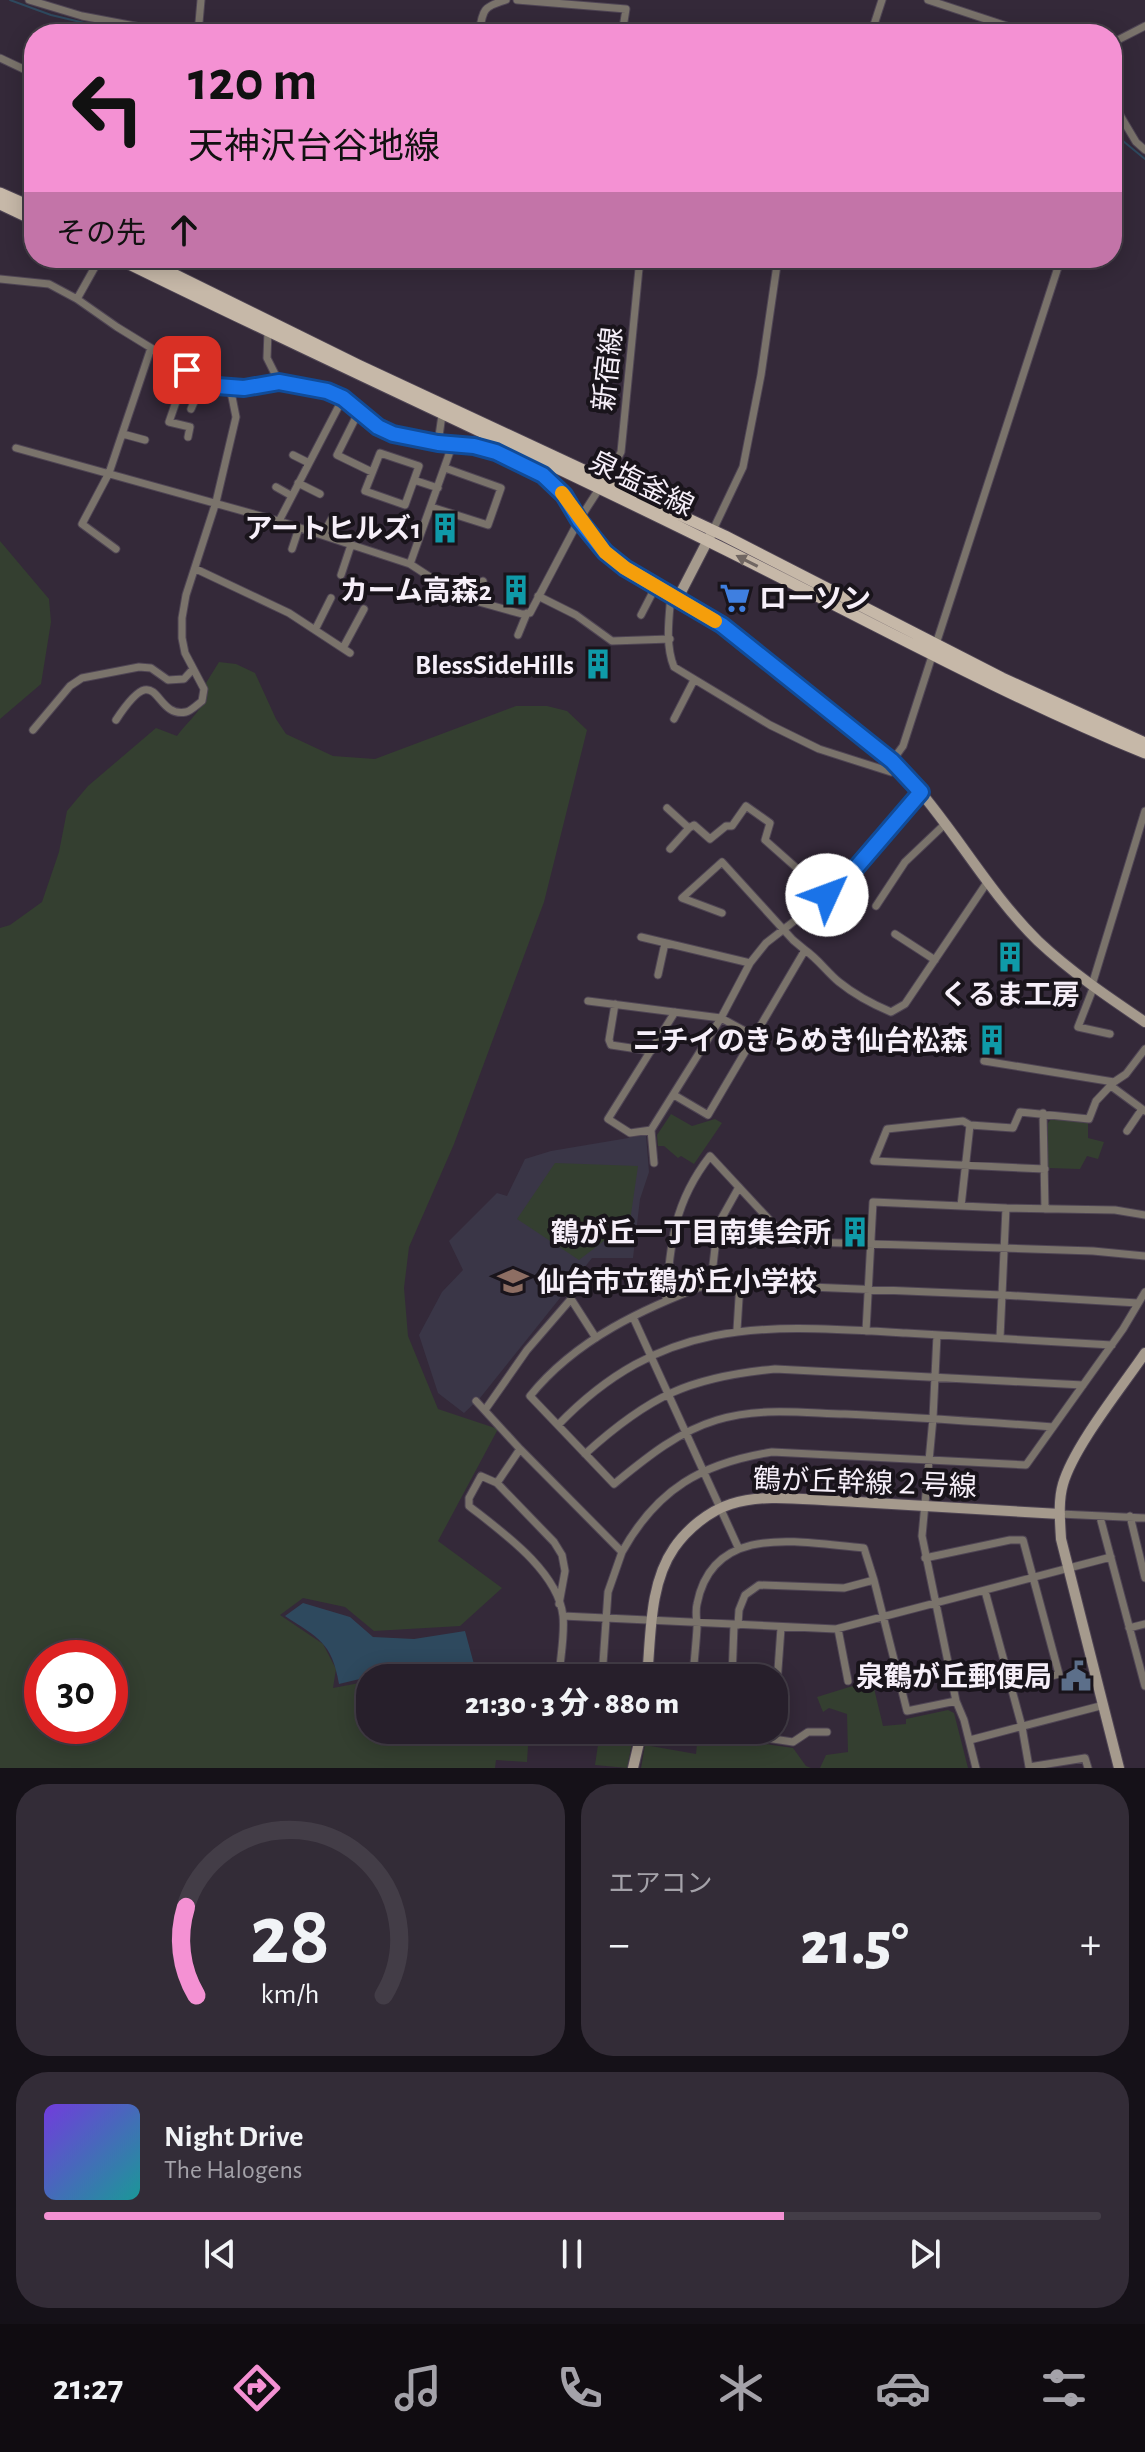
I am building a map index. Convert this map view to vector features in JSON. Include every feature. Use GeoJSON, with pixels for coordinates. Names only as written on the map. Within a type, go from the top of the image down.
{"type":"FeatureCollection","features":[{"type":"Feature","properties":{"kind":"main road"},"geometry":{"type":"LineString","coordinates":[[0,193],[24,204]]}},
{"type":"Feature","properties":{"kind":"main road"},"geometry":{"type":"LineString","coordinates":[[0,204],[24,215]]}},
{"type":"Feature","properties":{"kind":"main road","name":"泉塩釜線"},"geometry":{"type":"LineString","coordinates":[[138,268],[442,415],[603,485]]}},
{"type":"Feature","properties":{"kind":"main road","name":"泉塩釜線"},"geometry":{"type":"LineString","coordinates":[[161,268],[935,649],[1145,743]]}},
{"type":"Feature","properties":{"kind":"main road","name":"泉塩釜線"},"geometry":{"type":"LineString","coordinates":[[935,649],[1018,696],[1145,753]]}},
{"type":"Feature","properties":{"kind":"street"},"geometry":{"type":"LineString","coordinates":[[29,0],[82,16],[124,24]]}},
{"type":"Feature","properties":{"kind":"street"},"geometry":{"type":"LineString","coordinates":[[199,24],[201,0]]}},
{"type":"Feature","properties":{"kind":"street"},"geometry":{"type":"LineString","coordinates":[[481,24],[488,5],[506,0]]}},
{"type":"Feature","properties":{"kind":"street"},"geometry":{"type":"LineString","coordinates":[[517,0],[627,4],[624,24]]}},
{"type":"Feature","properties":{"kind":"street"},"geometry":{"type":"LineString","coordinates":[[874,24],[882,0]]}},
{"type":"Feature","properties":{"kind":"street"},"geometry":{"type":"LineString","coordinates":[[928,0],[991,24]]}},
{"type":"Feature","properties":{"kind":"street"},"geometry":{"type":"LineString","coordinates":[[1122,38],[1145,26]]}},
{"type":"Feature","properties":{"kind":"street"},"geometry":{"type":"LineString","coordinates":[[0,58],[24,69]]}},
{"type":"Feature","properties":{"kind":"street"},"geometry":{"type":"LineString","coordinates":[[1122,118],[1136,142],[1145,150]]}},
{"type":"Feature","properties":{"kind":"street"},"geometry":{"type":"LineString","coordinates":[[77,299],[94,268]]}},
{"type":"Feature","properties":{"kind":"street","name":"新宿線"},"geometry":{"type":"LineString","coordinates":[[518,635],[579,520],[621,452],[639,268]]}},
{"type":"Feature","properties":{"kind":"street"},"geometry":{"type":"LineString","coordinates":[[777,268],[761,375],[743,467],[710,536],[674,597],[671,658],[674,667],[694,680],[770,725],[819,749],[891,772],[901,770]]}},
{"type":"Feature","properties":{"kind":"street"},"geometry":{"type":"LineString","coordinates":[[892,761],[903,746],[1058,268]]}},
{"type":"Feature","properties":{"kind":"street"},"geometry":{"type":"LineString","coordinates":[[0,279],[49,284],[217,386],[244,388],[279,382],[327,391],[343,398],[378,427],[393,434],[496,452],[543,475],[564,495],[579,520],[605,552],[625,568],[722,625],[892,761],[921,792],[988,881],[1038,940],[1145,1022]]}},
{"type":"Feature","properties":{"kind":"street"},"geometry":{"type":"LineString","coordinates":[[268,331],[267,358],[279,382]]}},
{"type":"Feature","properties":{"kind":"street"},"geometry":{"type":"LineString","coordinates":[[116,549],[82,524],[109,473],[151,348]]}},
{"type":"Feature","properties":{"kind":"street"},"geometry":{"type":"LineString","coordinates":[[187,370],[169,422],[190,427],[188,437]]}},
{"type":"Feature","properties":{"kind":"street"},"geometry":{"type":"LineString","coordinates":[[191,409],[204,379]]}},
{"type":"Feature","properties":{"kind":"street"},"geometry":{"type":"LineString","coordinates":[[116,720],[133,694],[145,689],[155,692],[174,711],[187,712],[202,701],[204,689],[182,638],[182,618],[186,595],[216,502],[236,417],[230,387]]}},
{"type":"Feature","properties":{"kind":"street"},"geometry":{"type":"LineString","coordinates":[[279,521],[343,398]]}},
{"type":"Feature","properties":{"kind":"street"},"geometry":{"type":"LineString","coordinates":[[359,411],[337,455],[372,472]]}},
{"type":"Feature","properties":{"kind":"street"},"geometry":{"type":"LineString","coordinates":[[438,443],[442,415]]}},
{"type":"Feature","properties":{"kind":"street"},"geometry":{"type":"LineString","coordinates":[[123,434],[145,440]]}},
{"type":"Feature","properties":{"kind":"street"},"geometry":{"type":"LineString","coordinates":[[410,564],[453,443]]}},
{"type":"Feature","properties":{"kind":"street"},"geometry":{"type":"LineString","coordinates":[[16,448],[216,502],[323,535],[410,564],[461,597],[527,613]]}},
{"type":"Feature","properties":{"kind":"street"},"geometry":{"type":"LineString","coordinates":[[380,453],[419,466],[405,505],[365,491],[372,472],[380,453]]}},
{"type":"Feature","properties":{"kind":"street"},"geometry":{"type":"LineString","coordinates":[[293,455],[309,463]]}},
{"type":"Feature","properties":{"kind":"street"},"geometry":{"type":"LineString","coordinates":[[431,507],[488,525],[501,488],[445,468]]}},
{"type":"Feature","properties":{"kind":"street"},"geometry":{"type":"LineString","coordinates":[[414,480],[438,488]]}},
{"type":"Feature","properties":{"kind":"street"},"geometry":{"type":"LineString","coordinates":[[298,483],[320,494]]}},
{"type":"Feature","properties":{"kind":"street"},"geometry":{"type":"LineString","coordinates":[[276,487],[292,496]]}},
{"type":"Feature","properties":{"kind":"street"},"geometry":{"type":"LineString","coordinates":[[323,535],[332,518]]}},
{"type":"Feature","properties":{"kind":"street"},"geometry":{"type":"LineString","coordinates":[[292,549],[299,528]]}},
{"type":"Feature","properties":{"kind":"street"},"geometry":{"type":"LineString","coordinates":[[341,575],[351,545]]}},
{"type":"Feature","properties":{"kind":"street"},"geometry":{"type":"LineString","coordinates":[[196,569],[289,613],[346,650],[364,609]]}},
{"type":"Feature","properties":{"kind":"street"},"geometry":{"type":"LineString","coordinates":[[476,601],[483,581]]}},
{"type":"Feature","properties":{"kind":"street"},"geometry":{"type":"LineString","coordinates":[[641,615],[656,586]]}},
{"type":"Feature","properties":{"kind":"street"},"geometry":{"type":"LineString","coordinates":[[538,596],[576,615],[612,641],[670,639]]}},
{"type":"Feature","properties":{"kind":"street"},"geometry":{"type":"LineString","coordinates":[[315,630],[331,598]]}},
{"type":"Feature","properties":{"kind":"street"},"geometry":{"type":"LineString","coordinates":[[33,730],[70,686],[82,678],[139,667],[151,668],[168,680],[184,679],[193,669]]}},
{"type":"Feature","properties":{"kind":"street"},"geometry":{"type":"LineString","coordinates":[[674,719],[694,680]]}},
{"type":"Feature","properties":{"kind":"street"},"geometry":{"type":"LineString","coordinates":[[654,1163],[651,1130],[721,1018],[750,963],[766,943],[842,884],[921,792]]}},
{"type":"Feature","properties":{"kind":"street"},"geometry":{"type":"LineString","coordinates":[[670,849],[694,825],[710,839],[726,826],[732,826],[746,806],[770,823],[765,840],[827,895]]}},
{"type":"Feature","properties":{"kind":"street"},"geometry":{"type":"LineString","coordinates":[[667,808],[689,828]]}},
{"type":"Feature","properties":{"kind":"street"},"geometry":{"type":"LineString","coordinates":[[1110,1034],[1078,1027],[1145,811]]}},
{"type":"Feature","properties":{"kind":"street"},"geometry":{"type":"LineString","coordinates":[[876,906],[905,862],[945,824]]}},
{"type":"Feature","properties":{"kind":"street"},"geometry":{"type":"LineString","coordinates":[[722,913],[682,898],[722,862],[837,980],[870,1004],[891,1012],[905,1004],[988,881]]}},
{"type":"Feature","properties":{"kind":"street"},"geometry":{"type":"LineString","coordinates":[[895,934],[935,960]]}},
{"type":"Feature","properties":{"kind":"street"},"geometry":{"type":"LineString","coordinates":[[641,937],[750,963]]}},
{"type":"Feature","properties":{"kind":"street"},"geometry":{"type":"LineString","coordinates":[[658,975],[665,943]]}},
{"type":"Feature","properties":{"kind":"street"},"geometry":{"type":"LineString","coordinates":[[674,1095],[708,1115],[805,950]]}},
{"type":"Feature","properties":{"kind":"street"},"geometry":{"type":"LineString","coordinates":[[588,1001],[721,1018],[754,1036]]}},
{"type":"Feature","properties":{"kind":"street"},"geometry":{"type":"LineString","coordinates":[[615,1004],[609,1040],[611,1045],[651,1051]]}},
{"type":"Feature","properties":{"kind":"street"},"geometry":{"type":"LineString","coordinates":[[651,1130],[630,1133],[608,1119],[675,1012]]}},
{"type":"Feature","properties":{"kind":"street"},"geometry":{"type":"LineString","coordinates":[[1045,1169],[874,1161],[887,1129],[947,1121],[1013,1128],[1020,1112],[1089,1119],[1096,1101],[1126,1074],[1145,1049]]}},
{"type":"Feature","properties":{"kind":"street"},"geometry":{"type":"LineString","coordinates":[[984,1061],[1113,1084],[1144,1110],[1127,1131]]}},
{"type":"Feature","properties":{"kind":"street"},"geometry":{"type":"LineString","coordinates":[[1043,1113],[1045,1209]]}},
{"type":"Feature","properties":{"kind":"street"},"geometry":{"type":"LineString","coordinates":[[961,1206],[970,1125]]}},
{"type":"Feature","properties":{"kind":"street"},"geometry":{"type":"LineString","coordinates":[[666,1300],[673,1228],[683,1196],[710,1156],[789,1241]]}},
{"type":"Feature","properties":{"kind":"street"},"geometry":{"type":"LineString","coordinates":[[711,1283],[720,1221],[739,1187]]}},
{"type":"Feature","properties":{"kind":"street"},"geometry":{"type":"LineString","coordinates":[[866,1331],[873,1202],[1115,1210],[1145,1215]]}},
{"type":"Feature","properties":{"kind":"street"},"geometry":{"type":"LineString","coordinates":[[1000,1338],[1006,1208]]}},
{"type":"Feature","properties":{"kind":"street"},"geometry":{"type":"LineString","coordinates":[[716,1239],[1093,1251],[1145,1256]]}},
{"type":"Feature","properties":{"kind":"street"},"geometry":{"type":"LineString","coordinates":[[737,1330],[740,1282]]}},
{"type":"Feature","properties":{"kind":"street"},"geometry":{"type":"LineString","coordinates":[[1053,1427],[933,1418],[759,1411],[719,1419],[687,1432],[650,1454],[614,1484],[530,1396],[547,1375],[596,1338],[666,1300],[711,1283],[1138,1303]]}},
{"type":"Feature","properties":{"kind":"street"},"geometry":{"type":"LineString","coordinates":[[603,1664],[608,1592],[622,1552],[633,1532],[656,1504],[703,1470],[737,1458],[772,1452],[1026,1465],[1112,1345],[1145,1292]]}},
{"type":"Feature","properties":{"kind":"street"},"geometry":{"type":"LineString","coordinates":[[485,1410],[527,1350],[571,1299],[596,1338]]}},
{"type":"Feature","properties":{"kind":"street"},"geometry":{"type":"LineString","coordinates":[[633,1317],[738,1547]]}},
{"type":"Feature","properties":{"kind":"street"},"geometry":{"type":"LineString","coordinates":[[558,1425],[595,1390],[651,1356],[679,1344],[737,1330],[775,1327],[1112,1345]]}},
{"type":"Feature","properties":{"kind":"street"},"geometry":{"type":"LineString","coordinates":[[937,1335],[922,1536],[956,1701],[976,1768]]}},
{"type":"Feature","properties":{"kind":"street"},"geometry":{"type":"LineString","coordinates":[[1119,1768],[1061,1539],[1060,1514],[1063,1483],[1076,1457],[1145,1353]]}},
{"type":"Feature","properties":{"kind":"street"},"geometry":{"type":"LineString","coordinates":[[585,1454],[638,1410],[667,1394],[728,1373],[775,1369],[1083,1385]]}},
{"type":"Feature","properties":{"kind":"street"},"geometry":{"type":"LineString","coordinates":[[476,1401],[622,1552]]}},
{"type":"Feature","properties":{"kind":"street"},"geometry":{"type":"LineString","coordinates":[[497,1483],[520,1449]]}},
{"type":"Feature","properties":{"kind":"street"},"geometry":{"type":"LineString","coordinates":[[559,1604],[565,1571],[562,1555],[554,1542],[497,1483],[481,1476],[469,1498],[469,1506],[541,1569],[563,1616],[560,1664]]}},
{"type":"Feature","properties":{"kind":"street","name":"鶴が丘幹線２号線"},"geometry":{"type":"LineString","coordinates":[[648,1664],[659,1577],[673,1548],[696,1524],[732,1504],[758,1499],[1060,1514]]}},
{"type":"Feature","properties":{"kind":"street"},"geometry":{"type":"LineString","coordinates":[[1060,1514],[1145,1518]]}},
{"type":"Feature","properties":{"kind":"street"},"geometry":{"type":"LineString","coordinates":[[1130,1516],[1145,1578]]}},
{"type":"Feature","properties":{"kind":"street"},"geometry":{"type":"LineString","coordinates":[[1100,1517],[1145,1686]]}},
{"type":"Feature","properties":{"kind":"street"},"geometry":{"type":"LineString","coordinates":[[925,1558],[1023,1540],[1059,1674],[1011,1687]]}},
{"type":"Feature","properties":{"kind":"street"},"geometry":{"type":"LineString","coordinates":[[694,1664],[696,1607],[703,1582],[718,1561],[738,1547],[764,1542],[864,1548],[907,1711],[956,1701]]}},
{"type":"Feature","properties":{"kind":"street"},"geometry":{"type":"LineString","coordinates":[[563,1616],[838,1629],[1111,1557]]}},
{"type":"Feature","properties":{"kind":"street"},"geometry":{"type":"LineString","coordinates":[[733,1664],[739,1610],[745,1595],[759,1585],[844,1588],[874,1580]]}},
{"type":"Feature","properties":{"kind":"street"},"geometry":{"type":"LineString","coordinates":[[985,1591],[1022,1727],[1029,1768],[1085,1758],[1088,1768]]}},
{"type":"Feature","properties":{"kind":"street"},"geometry":{"type":"LineString","coordinates":[[1129,1628],[1145,1624]]}},
{"type":"Feature","properties":{"kind":"street"},"geometry":{"type":"LineString","coordinates":[[778,1664],[781,1628]]}},
{"type":"Feature","properties":{"kind":"street"},"geometry":{"type":"LineString","coordinates":[[838,1629],[848,1681]]}},
{"type":"Feature","properties":{"kind":"street"},"geometry":{"type":"LineString","coordinates":[[970,1740],[1104,1705]]}},
{"type":"Feature","properties":{"kind":"street"},"geometry":{"type":"LineString","coordinates":[[788,1741],[793,1742],[808,1732],[827,1732]]}},
{"type":"Feature","properties":{"kind":"street"},"geometry":{"type":"LineString","coordinates":[[633,1768],[639,1744]]}},
{"type":"Feature","properties":{"kind":"shaded area","name":"仙台市立鶴が丘小学校"},"geometry":{"type":"Polygon","coordinates":[[[646,1135],[649,1172],[640,1199],[633,1258],[592,1258],[480,1398],[464,1413],[438,1393],[419,1335],[442,1292],[463,1270],[449,1241],[497,1193],[507,1196],[525,1159],[551,1151],[646,1135]]]}},
{"type":"Feature","properties":{"kind":"green space"},"geometry":{"type":"Polygon","coordinates":[[[0,541],[49,599],[51,622],[41,684],[0,719],[0,541]]]}},
{"type":"Feature","properties":{"kind":"green space"},"geometry":{"type":"Polygon","coordinates":[[[219,662],[236,664],[255,673],[286,734],[333,756],[375,759],[516,706],[547,706],[567,711],[587,730],[544,902],[454,1144],[409,1247],[404,1288],[408,1336],[438,1409],[498,1429],[438,1541],[502,1588],[460,1626],[374,1631],[345,1607],[303,1598],[280,1615],[323,1644],[336,1669],[333,1688],[356,1684],[356,1744],[528,1744],[527,1762],[496,1760],[495,1768],[0,1768],[0,928],[10,925],[42,902],[59,852],[67,811],[88,786],[156,728],[177,736],[198,711],[207,690],[206,683],[219,662]]]}},
{"type":"Feature","properties":{"kind":"green space"},"geometry":{"type":"Polygon","coordinates":[[[671,1114],[692,1126],[715,1119],[722,1123],[694,1164],[681,1156],[678,1158],[664,1146],[658,1146],[657,1135],[671,1114]]]}},
{"type":"Feature","properties":{"kind":"green space"},"geometry":{"type":"Polygon","coordinates":[[[1052,1118],[1088,1123],[1088,1138],[1104,1142],[1098,1159],[1087,1156],[1080,1169],[1048,1168],[1048,1123],[1052,1118]]]}},
{"type":"Feature","properties":{"kind":"green space"},"geometry":{"type":"Polygon","coordinates":[[[555,1163],[638,1166],[630,1221],[579,1260],[517,1219],[555,1163]]]}},
{"type":"Feature","properties":{"kind":"green space"},"geometry":{"type":"Polygon","coordinates":[[[872,1680],[883,1726],[906,1724],[906,1719],[948,1710],[954,1713],[968,1768],[820,1768],[826,1755],[848,1752],[847,1714],[829,1708],[823,1712],[817,1697],[872,1680]]]}},
{"type":"Feature","properties":{"kind":"green space"},"geometry":{"type":"Polygon","coordinates":[[[598,1744],[632,1744],[627,1768],[595,1765],[598,1744]]]}},
{"type":"Feature","properties":{"kind":"green space"},"geometry":{"type":"Polygon","coordinates":[[[697,1744],[766,1744],[793,1748],[811,1768],[641,1768],[645,1745],[696,1754],[697,1744]]]}},
{"type":"Feature","properties":{"kind":"water"},"geometry":{"type":"Polygon","coordinates":[[[303,1603],[350,1617],[373,1637],[414,1639],[465,1631],[474,1664],[356,1664],[356,1680],[339,1684],[332,1659],[322,1642],[285,1616],[303,1603]]]}},
{"type":"Feature","properties":{"kind":"waterway"},"geometry":{"type":"LineString","coordinates":[[10,0],[51,15],[89,24]]}},
{"type":"Feature","properties":{"kind":"waterway"},"geometry":{"type":"LineString","coordinates":[[1122,140],[1145,159]]}},
{"type":"Feature","properties":{"kind":"slow traffic"},"geometry":{"type":"LineString","coordinates":[[562,493],[605,552],[625,568],[715,621]]}},
{"type":"Feature","properties":{"kind":"place","name":"アートヒルズ1"},"geometry":{"type":"Point","coordinates":[445,528]}},
{"type":"Feature","properties":{"kind":"place","name":"カーム高森2"},"geometry":{"type":"Point","coordinates":[516,590]}},
{"type":"Feature","properties":{"kind":"place","name":"ローソン"},"geometry":{"type":"Point","coordinates":[735,598]}},
{"type":"Feature","properties":{"kind":"place","name":"BlessSideHills"},"geometry":{"type":"Point","coordinates":[598,664]}},
{"type":"Feature","properties":{"kind":"place","name":"くるま工房"},"geometry":{"type":"Point","coordinates":[1010,957]}},
{"type":"Feature","properties":{"kind":"place","name":"ニチイのきらめき仙台松森"},"geometry":{"type":"Point","coordinates":[992,1040]}},
{"type":"Feature","properties":{"kind":"place","name":"鶴が丘一丁目南集会所"},"geometry":{"type":"Point","coordinates":[855,1232]}},
{"type":"Feature","properties":{"kind":"place","name":"仙台市立鶴が丘小学校"},"geometry":{"type":"Point","coordinates":[513,1281]}},
{"type":"Feature","properties":{"kind":"place","name":"泉鶴が丘郵便局"},"geometry":{"type":"Point","coordinates":[1076,1676]}},
{"type":"Feature","properties":{"kind":"route"},"geometry":{"type":"LineString","coordinates":[[187,370],[217,386],[244,388],[279,382],[327,391],[343,398],[378,427],[393,434],[496,452],[543,475],[564,495],[590,535],[615,561],[722,625],[847,724],[892,761],[921,792],[842,884],[827,895]]}}]}
